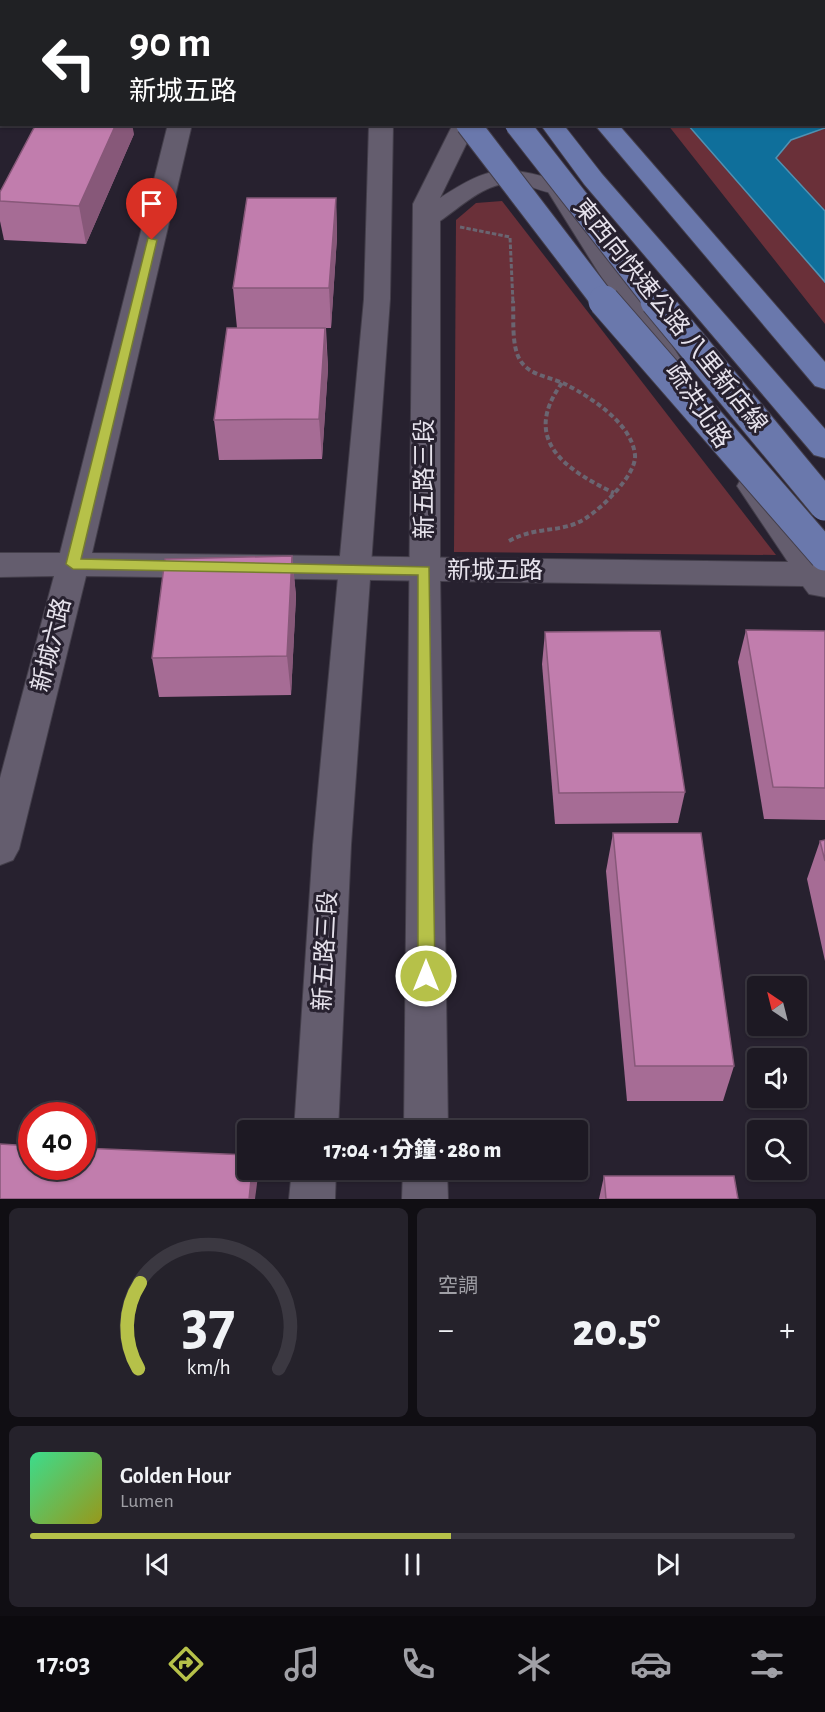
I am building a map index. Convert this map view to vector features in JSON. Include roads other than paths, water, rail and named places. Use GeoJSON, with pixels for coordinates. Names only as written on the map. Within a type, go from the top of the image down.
{"type":"FeatureCollection","features":[{"type":"Feature","properties":{"kind":"highway"},"geometry":{"type":"LineString","coordinates":[[468,126],[586,281],[820,573]]}},
{"type":"Feature","properties":{"kind":"highway","name":"東西向快速公路 八里新店線"},"geometry":{"type":"LineString","coordinates":[[519,126],[628,268],[825,505]]}},
{"type":"Feature","properties":{"kind":"highway","name":"東西向快速公路 八里新店線"},"geometry":{"type":"LineString","coordinates":[[553,126],[593,179],[825,448]]}},
{"type":"Feature","properties":{"kind":"highway"},"geometry":{"type":"LineString","coordinates":[[607,126],[716,250],[825,380]]}},
{"type":"Feature","properties":{"kind":"street","name":"新城六路"},"geometry":{"type":"LineString","coordinates":[[0,849],[73,564],[180,126]]}},
{"type":"Feature","properties":{"kind":"street","name":"新五路三段"},"geometry":{"type":"LineString","coordinates":[[317,1120],[332,845],[377,299],[381,126]]}},
{"type":"Feature","properties":{"kind":"street","name":"新五路三段"},"geometry":{"type":"LineString","coordinates":[[426,1120],[424,570],[427,218],[425,204],[465,126]]}},
{"type":"Feature","properties":{"kind":"street","name":"疏洪北路"},"geometry":{"type":"LineString","coordinates":[[524,126],[556,187],[662,352],[820,573]]}},
{"type":"Feature","properties":{"kind":"street"},"geometry":{"type":"LineString","coordinates":[[427,218],[483,181],[515,176],[556,187]]}},
{"type":"Feature","properties":{"kind":"street","name":"新城五路"},"geometry":{"type":"LineString","coordinates":[[0,565],[820,573]]}},
{"type":"Feature","properties":{"kind":"street"},"geometry":{"type":"LineString","coordinates":[[312,1199],[313,1180]]}},
{"type":"Feature","properties":{"kind":"street"},"geometry":{"type":"LineString","coordinates":[[425,1180],[425,1199]]}},
{"type":"Feature","properties":{"kind":"water"},"geometry":{"type":"Polygon","coordinates":[[[689,126],[825,126],[825,128],[791,140],[776,158],[825,211],[825,282],[689,126]]]}}]}
